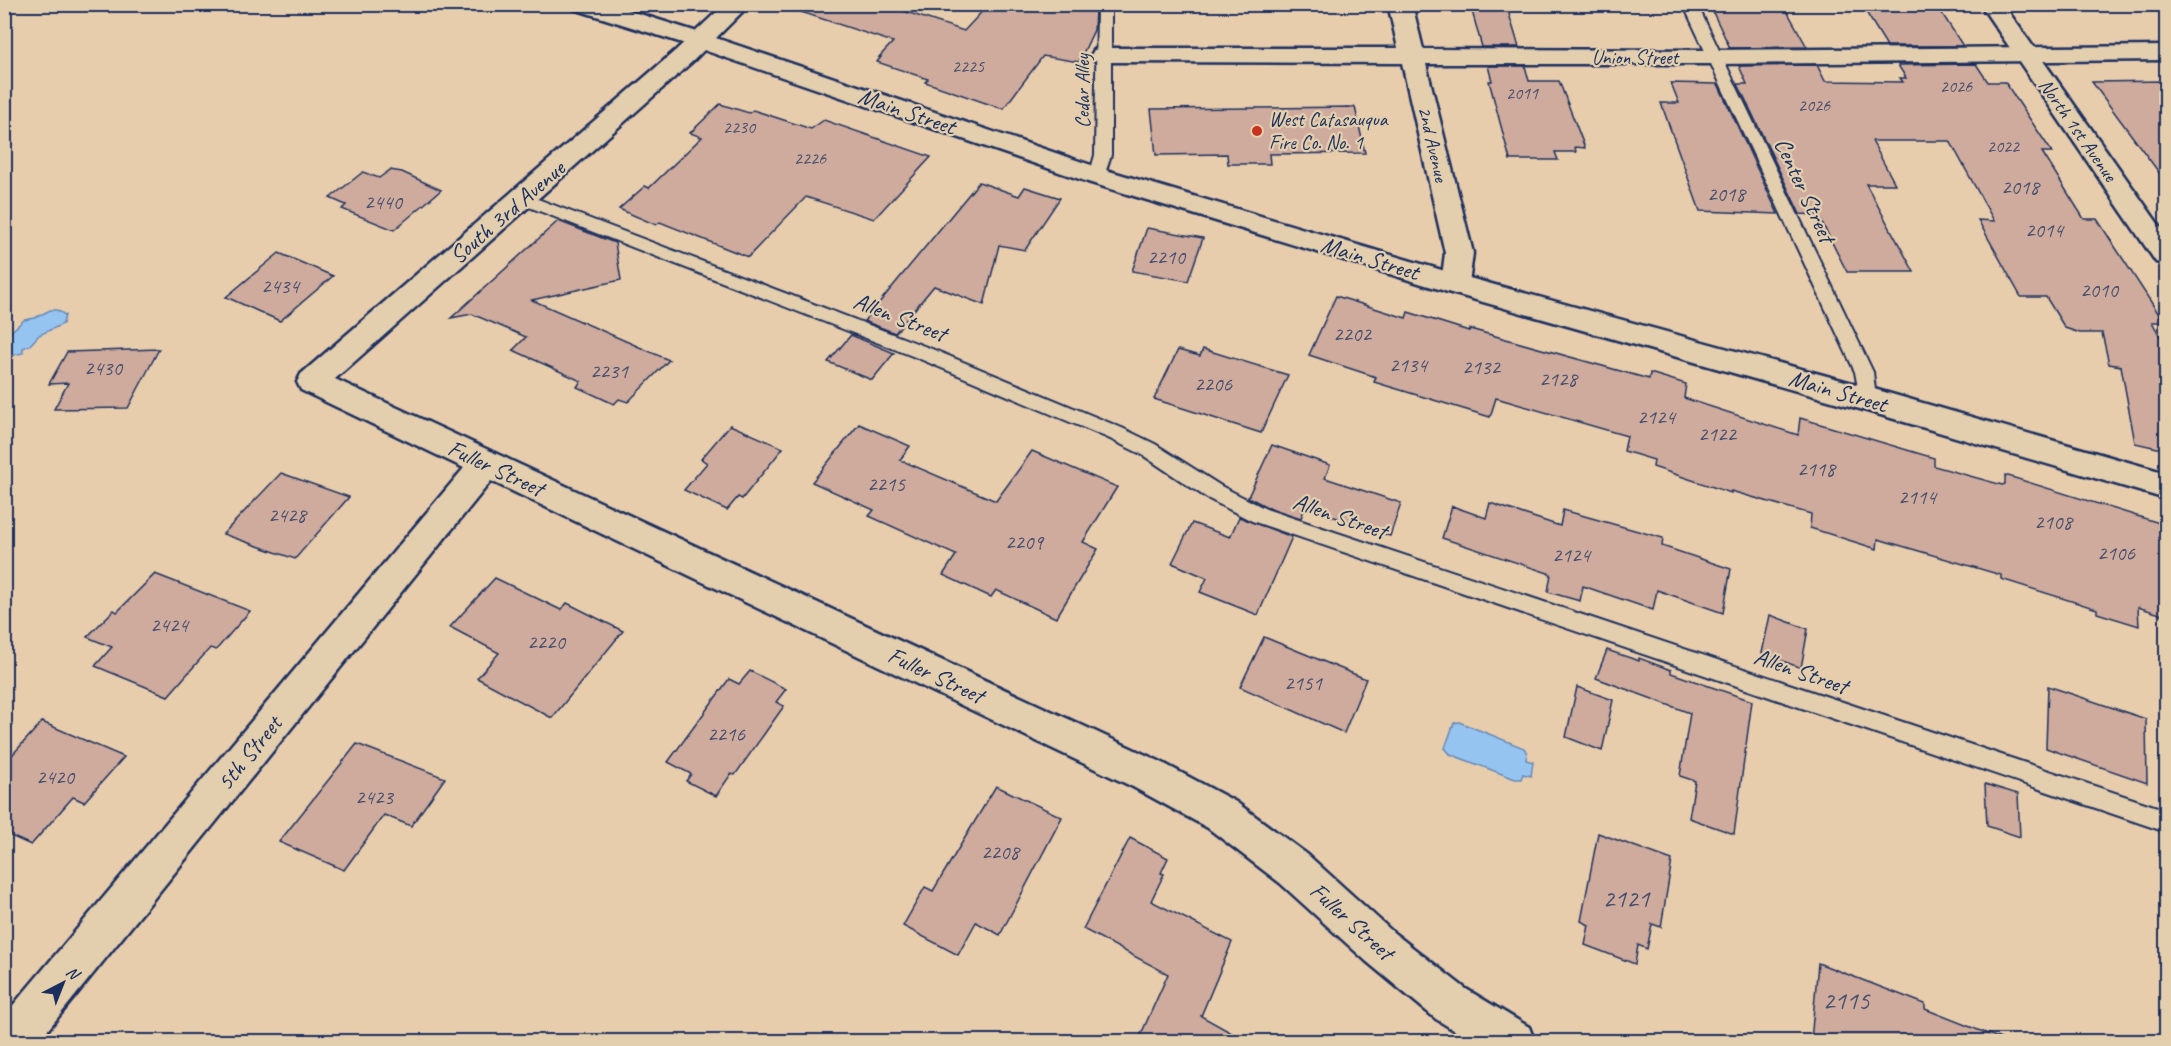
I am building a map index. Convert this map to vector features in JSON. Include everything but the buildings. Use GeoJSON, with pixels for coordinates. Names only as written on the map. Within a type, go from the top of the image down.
{"type":"FeatureCollection","features":[{"type":"Feature","properties":{"kind":"street","name":"Main Street"},"geometry":{"type":"LineString","coordinates":[[582,4],[701,41],[1097,176],[1455,284],[1867,399],[2166,486]]}},
{"type":"Feature","properties":{"kind":"street","name":"South 3rd Avenue"},"geometry":{"type":"LineString","coordinates":[[312,382],[701,41],[739,4]]}},
{"type":"Feature","properties":{"kind":"street","name":"2nd Avenue"},"geometry":{"type":"LineString","coordinates":[[1400,4],[1459,254],[1455,284]]}},
{"type":"Feature","properties":{"kind":"street","name":"North 1st Avenue"},"geometry":{"type":"LineString","coordinates":[[1991,4],[2166,255]]}},
{"type":"Feature","properties":{"kind":"street","name":"Union Street"},"geometry":{"type":"LineString","coordinates":[[1103,55],[1715,57],[2166,54]]}},
{"type":"Feature","properties":{"kind":"street","name":"Fuller Street"},"geometry":{"type":"LineString","coordinates":[[312,382],[1146,774],[1222,815],[1294,869],[1380,947],[1451,1004],[1514,1041]]}},
{"type":"Feature","properties":{"kind":"street","name":"5th Street"},"geometry":{"type":"LineString","coordinates":[[10,1041],[486,464]]}},
{"type":"Feature","properties":{"kind":"lane","name":"Cedar Alley"},"geometry":{"type":"LineString","coordinates":[[1097,176],[1103,155],[1104,4]]}},
{"type":"Feature","properties":{"kind":"lane","name":"Center Street"},"geometry":{"type":"LineString","coordinates":[[1690,4],[1864,372],[1867,399]]}},
{"type":"Feature","properties":{"kind":"lane","name":"Allen Street"},"geometry":{"type":"LineString","coordinates":[[522,198],[926,354],[1115,433],[1148,449],[1214,492],[1259,516],[2166,821]]}},
{"type":"Feature","properties":{"kind":"water"},"geometry":{"type":"Polygon","coordinates":[[[50,310],[57,310],[65,315],[63,324],[39,335],[30,345],[23,348],[23,353],[10,356],[11,351],[5,349],[5,337],[24,320],[35,318],[50,310]]]}},
{"type":"Feature","properties":{"kind":"water"},"geometry":{"type":"Polygon","coordinates":[[[1459,722],[1524,748],[1527,752],[1526,760],[1533,762],[1531,776],[1523,774],[1521,779],[1515,779],[1450,754],[1445,748],[1454,723],[1459,722]]]}},
{"type":"Feature","properties":{"kind":"place","name":"West Catasauqua Fire Co. No. 1"},"geometry":{"type":"Point","coordinates":[1257,131]}}]}
